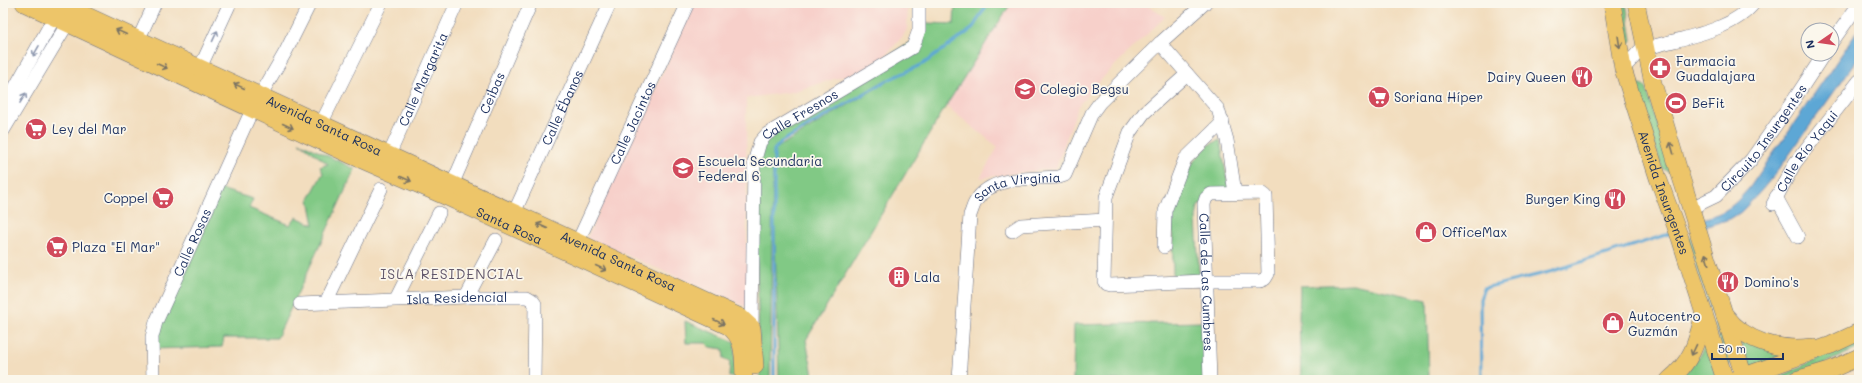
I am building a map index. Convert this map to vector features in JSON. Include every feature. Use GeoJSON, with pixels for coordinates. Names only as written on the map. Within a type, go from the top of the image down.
{"type":"FeatureCollection","features":[{"type":"Feature","properties":{"kind":"main road","name":"Avenida Santa Rosa"},"geometry":{"type":"LineString","coordinates":[[24,3],[65,9],[235,101]]}},
{"type":"Feature","properties":{"kind":"main road","name":"Avenida Insurgentes"},"geometry":{"type":"LineString","coordinates":[[1612,3],[1623,69],[1658,178],[1680,238],[1725,380]]}},
{"type":"Feature","properties":{"kind":"main road","name":"Avenida Insurgentes"},"geometry":{"type":"LineString","coordinates":[[1636,3],[1653,83],[1679,171],[1724,312],[1741,379]]}},
{"type":"Feature","properties":{"kind":"main road","name":"Avenida Santa Rosa"},"geometry":{"type":"LineString","coordinates":[[135,46],[200,68],[257,103],[321,124],[389,155],[450,190],[514,213],[575,248],[740,317],[746,333]]}},
{"type":"Feature","properties":{"kind":"main road","name":"Santa Rosa"},"geometry":{"type":"LineString","coordinates":[[235,101],[257,103],[575,248]]}},
{"type":"Feature","properties":{"kind":"main road"},"geometry":{"type":"LineString","coordinates":[[1658,178],[1679,171]]}},
{"type":"Feature","properties":{"kind":"main road"},"geometry":{"type":"LineString","coordinates":[[1669,380],[1690,357],[1696,346],[1704,312]]}},
{"type":"Feature","properties":{"kind":"main road"},"geometry":{"type":"LineString","coordinates":[[1724,312],[1734,326],[1749,337],[1763,342],[1793,349],[1831,345]]}},
{"type":"Feature","properties":{"kind":"main road"},"geometry":{"type":"LineString","coordinates":[[1741,379],[1831,345],[1859,332]]}},
{"type":"Feature","properties":{"kind":"main road"},"geometry":{"type":"LineString","coordinates":[[744,380],[743,345],[746,333]]}},
{"type":"Feature","properties":{"kind":"main road"},"geometry":{"type":"LineString","coordinates":[[746,333],[754,343],[756,380]]}},
{"type":"Feature","properties":{"kind":"main road"},"geometry":{"type":"LineString","coordinates":[[1796,380],[1824,375],[1859,357]]}},
{"type":"Feature","properties":{"kind":"street"},"geometry":{"type":"LineString","coordinates":[[135,46],[155,3]]}},
{"type":"Feature","properties":{"kind":"street"},"geometry":{"type":"LineString","coordinates":[[200,68],[230,3]]}},
{"type":"Feature","properties":{"kind":"street","name":"Calle Rosas"},"geometry":{"type":"LineString","coordinates":[[153,380],[152,337],[156,322],[257,103],[310,3]]}},
{"type":"Feature","properties":{"kind":"street"},"geometry":{"type":"LineString","coordinates":[[321,124],[381,3]]}},
{"type":"Feature","properties":{"kind":"street","name":"Calle Margarita"},"geometry":{"type":"LineString","coordinates":[[389,155],[457,3]]}},
{"type":"Feature","properties":{"kind":"street","name":"Ceibas"},"geometry":{"type":"LineString","coordinates":[[450,190],[531,3]]}},
{"type":"Feature","properties":{"kind":"street","name":"Calle Ébanos"},"geometry":{"type":"LineString","coordinates":[[514,213],[610,3]]}},
{"type":"Feature","properties":{"kind":"street","name":"Calle Jacintos"},"geometry":{"type":"LineString","coordinates":[[575,248],[688,3]]}},
{"type":"Feature","properties":{"kind":"street","name":"Calle Fresnos"},"geometry":{"type":"LineString","coordinates":[[746,333],[754,163],[760,142],[767,134],[913,47],[919,30],[919,3]]}},
{"type":"Feature","properties":{"kind":"street","name":"Santa Virginia"},"geometry":{"type":"LineString","coordinates":[[959,380],[970,215],[975,201],[984,191],[1002,182],[1059,177],[1065,174],[1096,107],[1113,88],[1160,43],[1205,3]]}},
{"type":"Feature","properties":{"kind":"street"},"geometry":{"type":"LineString","coordinates":[[1623,69],[1644,45],[1651,47],[1728,25],[1739,18],[1754,3]]}},
{"type":"Feature","properties":{"kind":"street"},"geometry":{"type":"LineString","coordinates":[[1840,31],[1859,4]]}},
{"type":"Feature","properties":{"kind":"street"},"geometry":{"type":"LineString","coordinates":[[3,108],[65,9]]}},
{"type":"Feature","properties":{"kind":"street"},"geometry":{"type":"LineString","coordinates":[[3,131],[65,9]]}},
{"type":"Feature","properties":{"kind":"street"},"geometry":{"type":"LineString","coordinates":[[1160,43],[1218,109],[1223,122],[1235,193],[1262,192],[1266,196],[1268,274],[1265,279],[1260,281],[1106,284],[1104,281],[1105,220],[1106,198],[1109,185],[1136,122],[1187,74]]}},
{"type":"Feature","properties":{"kind":"street","name":"Circuito Insurgentes"},"geometry":{"type":"LineString","coordinates":[[1692,210],[1716,196],[1751,160],[1819,62]]}},
{"type":"Feature","properties":{"kind":"street","name":"Calle Río Yaqui"},"geometry":{"type":"LineString","coordinates":[[1798,237],[1774,201],[1795,163],[1859,81]]}},
{"type":"Feature","properties":{"kind":"street"},"geometry":{"type":"LineString","coordinates":[[1164,247],[1164,211],[1186,159],[1223,122]]}},
{"type":"Feature","properties":{"kind":"street"},"geometry":{"type":"LineString","coordinates":[[326,304],[381,189]]}},
{"type":"Feature","properties":{"kind":"street","name":"Calle de Las Cumbres"},"geometry":{"type":"LineString","coordinates":[[1210,380],[1204,204],[1206,198],[1211,194],[1235,193]]}},
{"type":"Feature","properties":{"kind":"street"},"geometry":{"type":"LineString","coordinates":[[396,299],[439,213]]}},
{"type":"Feature","properties":{"kind":"street"},"geometry":{"type":"LineString","coordinates":[[1012,231],[1021,225],[1105,220]]}},
{"type":"Feature","properties":{"kind":"street"},"geometry":{"type":"LineString","coordinates":[[466,297],[496,240]]}},
{"type":"Feature","properties":{"kind":"street","name":"Isla Residencial"},"geometry":{"type":"LineString","coordinates":[[300,304],[326,304],[396,299],[521,296],[532,300],[535,304],[534,380]]}},
{"type":"Feature","properties":{"kind":"shaded area","name":"Escuela Secundaria Federal 6"},"geometry":{"type":"Polygon","coordinates":[[[695,3],[908,3],[907,29],[903,36],[886,55],[863,70],[792,92],[746,98],[747,307],[587,238],[695,3]]]}},
{"type":"Feature","properties":{"kind":"shaded area","name":"Colegio Begsu"},"geometry":{"type":"Polygon","coordinates":[[[1011,3],[1143,3],[1165,17],[1109,71],[1078,106],[1056,168],[980,178],[998,147],[946,106],[1011,3]]]}},
{"type":"Feature","properties":{"kind":"green space"},"geometry":{"type":"Polygon","coordinates":[[[955,3],[1011,3],[946,106],[806,340],[814,380],[779,380],[773,165],[770,380],[760,380],[754,163],[767,134],[919,37],[926,23],[954,24],[955,3]],[[887,79],[781,142],[775,149],[888,81],[887,79]]]}},
{"type":"Feature","properties":{"kind":"green space"},"geometry":{"type":"Polygon","coordinates":[[[1612,3],[1626,3],[1632,40],[1622,54],[1612,3]]]}},
{"type":"Feature","properties":{"kind":"green space"},"geometry":{"type":"Polygon","coordinates":[[[1635,81],[1646,87],[1671,169],[1669,172],[1662,168],[1635,81]]]}},
{"type":"Feature","properties":{"kind":"green space"},"geometry":{"type":"Polygon","coordinates":[[[1220,140],[1229,190],[1198,206],[1196,218],[1199,275],[1173,275],[1172,202],[1194,161],[1209,145],[1220,140]]]}},
{"type":"Feature","properties":{"kind":"green space"},"geometry":{"type":"Polygon","coordinates":[[[299,142],[355,169],[277,338],[224,338],[222,347],[152,349],[152,337],[217,188],[253,199],[249,208],[290,225],[296,217],[314,225],[309,199],[323,173],[320,167],[328,164],[299,142]]]}},
{"type":"Feature","properties":{"kind":"green space"},"geometry":{"type":"Polygon","coordinates":[[[1691,236],[1731,363],[1728,367],[1688,239],[1691,236]]]}},
{"type":"Feature","properties":{"kind":"green space"},"geometry":{"type":"Polygon","coordinates":[[[1353,284],[1427,300],[1429,380],[1301,380],[1299,317],[1300,286],[1353,284]]]}},
{"type":"Feature","properties":{"kind":"green space"},"geometry":{"type":"Polygon","coordinates":[[[685,321],[735,342],[735,376],[729,377],[730,361],[724,359],[723,349],[710,347],[706,343],[686,343],[685,321]]]}},
{"type":"Feature","properties":{"kind":"green space"},"geometry":{"type":"Polygon","coordinates":[[[1202,322],[1207,380],[1073,380],[1074,325],[1202,322]]]}},
{"type":"Feature","properties":{"kind":"green space"},"geometry":{"type":"Polygon","coordinates":[[[1739,337],[1788,352],[1751,369],[1739,337]]]}},
{"type":"Feature","properties":{"kind":"green space"},"geometry":{"type":"Polygon","coordinates":[[[1859,338],[1859,348],[1802,372],[1779,379],[1770,380],[1788,373],[1859,338]]]}},
{"type":"Feature","properties":{"kind":"green space"},"geometry":{"type":"Polygon","coordinates":[[[1706,343],[1716,374],[1714,377],[1699,380],[1679,380],[1698,358],[1706,343]]]}},
{"type":"Feature","properties":{"kind":"water"},"geometry":{"type":"Polygon","coordinates":[[[1859,29],[1859,57],[1779,169],[1741,212],[1730,219],[1704,227],[1702,219],[1718,214],[1729,208],[1750,187],[1836,62],[1840,62],[1840,57],[1859,29]]]}},
{"type":"Feature","properties":{"kind":"waterway"},"geometry":{"type":"LineString","coordinates":[[774,380],[774,150],[781,142],[886,81],[923,64],[972,29],[988,3]]}},
{"type":"Feature","properties":{"kind":"waterway"},"geometry":{"type":"LineString","coordinates":[[1481,380],[1480,299],[1484,288],[1553,271],[1672,233]]}},
{"type":"Feature","properties":{"kind":"place","name":"Farmacia Guadalajara"},"geometry":{"type":"Point","coordinates":[1660,68]}},
{"type":"Feature","properties":{"kind":"place","name":"Dairy Queen"},"geometry":{"type":"Point","coordinates":[1582,77]}},
{"type":"Feature","properties":{"kind":"place","name":"Colegio Begsu"},"geometry":{"type":"Point","coordinates":[1025,89]}},
{"type":"Feature","properties":{"kind":"place","name":"Soriana Híper"},"geometry":{"type":"Point","coordinates":[1379,97]}},
{"type":"Feature","properties":{"kind":"place","name":"BeFit"},"geometry":{"type":"Point","coordinates":[1676,103]}},
{"type":"Feature","properties":{"kind":"place","name":"Ley del Mar"},"geometry":{"type":"Point","coordinates":[36,129]}},
{"type":"Feature","properties":{"kind":"place","name":"Escuela Secundaria Federal 6"},"geometry":{"type":"Point","coordinates":[683,168]}},
{"type":"Feature","properties":{"kind":"place","name":"Coppel"},"geometry":{"type":"Point","coordinates":[163,198]}},
{"type":"Feature","properties":{"kind":"place","name":"Burger King"},"geometry":{"type":"Point","coordinates":[1615,199]}},
{"type":"Feature","properties":{"kind":"place","name":"OfficeMax"},"geometry":{"type":"Point","coordinates":[1426,232]}},
{"type":"Feature","properties":{"kind":"place","name":"Plaza \"El Mar\""},"geometry":{"type":"Point","coordinates":[57,247]}},
{"type":"Feature","properties":{"kind":"place","name":"Lala"},"geometry":{"type":"Point","coordinates":[899,277]}},
{"type":"Feature","properties":{"kind":"place","name":"Domino's"},"geometry":{"type":"Point","coordinates":[1728,282]}},
{"type":"Feature","properties":{"kind":"place","name":"Autocentro Guzmán"},"geometry":{"type":"Point","coordinates":[1613,323]}},
{"type":"Feature","properties":{"kind":"district","name":"ISLA RESIDENCIAL"},"geometry":{"type":"Point","coordinates":[452,274]}}]}
